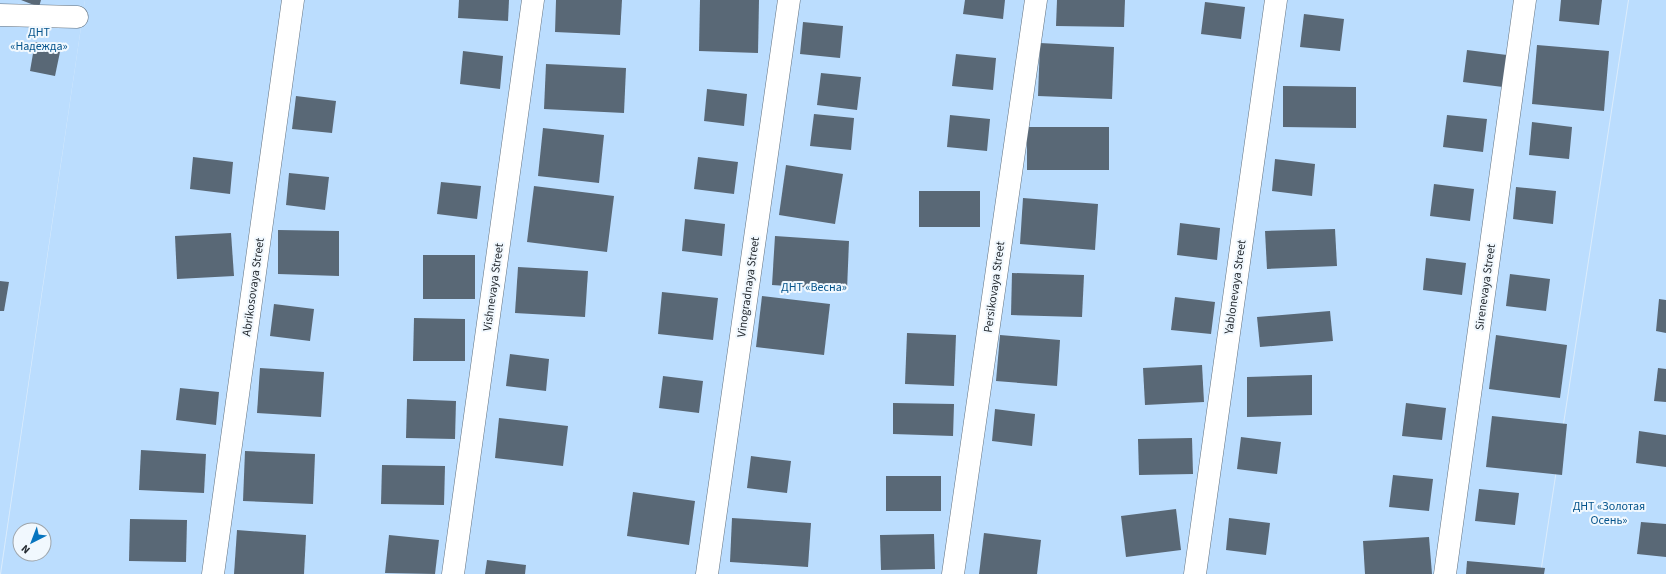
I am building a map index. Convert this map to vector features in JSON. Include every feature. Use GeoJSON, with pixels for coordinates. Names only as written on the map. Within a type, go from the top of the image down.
{"type":"FeatureCollection","features":[{"type":"Feature","properties":{"kind":"lane","name":"Abrikosovaya Street"},"geometry":{"type":"LineString","coordinates":[[213,574],[293,0]]}},
{"type":"Feature","properties":{"kind":"lane","name":"Vishnevaya Street"},"geometry":{"type":"LineString","coordinates":[[453,574],[533,0]]}},
{"type":"Feature","properties":{"kind":"lane","name":"Vinogradnaya Street"},"geometry":{"type":"LineString","coordinates":[[707,574],[789,0]]}},
{"type":"Feature","properties":{"kind":"lane","name":"Persikovaya Street"},"geometry":{"type":"LineString","coordinates":[[953,574],[1036,0]]}},
{"type":"Feature","properties":{"kind":"lane","name":"Yablonevaya Street"},"geometry":{"type":"LineString","coordinates":[[1195,574],[1276,0]]}},
{"type":"Feature","properties":{"kind":"lane","name":"Sirenevaya Street"},"geometry":{"type":"LineString","coordinates":[[1445,574],[1525,0]]}},
{"type":"Feature","properties":{"kind":"lane"},"geometry":{"type":"LineString","coordinates":[[0,15],[77,17]]}},
{"type":"Feature","properties":{"kind":"green space","name":"ДНТ «Надежда»"},"geometry":{"type":"Polygon","coordinates":[[[0,0],[85,0],[0,574],[0,0]]]}},
{"type":"Feature","properties":{"kind":"green space","name":"ДНТ «Весна»"},"geometry":{"type":"Polygon","coordinates":[[[85,0],[1628,0],[1540,574],[1,574],[85,0]]]}},
{"type":"Feature","properties":{"kind":"green space","name":"ДНТ «Золотая Осень»"},"geometry":{"type":"Polygon","coordinates":[[[1629,0],[1666,0],[1666,574],[1541,574],[1629,0]]]}},
{"type":"Feature","properties":{"kind":"building"},"geometry":{"type":"Polygon","coordinates":[[[21,0],[41,0],[39,7],[21,0]]]}},
{"type":"Feature","properties":{"kind":"building"},"geometry":{"type":"Polygon","coordinates":[[[459,0],[509,0],[508,21],[458,18],[459,0]]]}},
{"type":"Feature","properties":{"kind":"building"},"geometry":{"type":"Polygon","coordinates":[[[556,0],[622,0],[620,35],[555,32],[556,0]]]}},
{"type":"Feature","properties":{"kind":"building"},"geometry":{"type":"Polygon","coordinates":[[[700,0],[759,0],[758,53],[699,51],[700,0]]]}},
{"type":"Feature","properties":{"kind":"building"},"geometry":{"type":"Polygon","coordinates":[[[965,0],[1005,0],[1003,19],[963,14],[965,0]]]}},
{"type":"Feature","properties":{"kind":"building"},"geometry":{"type":"Polygon","coordinates":[[[1057,0],[1125,0],[1124,27],[1056,26],[1057,0]]]}},
{"type":"Feature","properties":{"kind":"building"},"geometry":{"type":"Polygon","coordinates":[[[1561,0],[1602,0],[1599,25],[1559,21],[1561,0]]]}},
{"type":"Feature","properties":{"kind":"building"},"geometry":{"type":"Polygon","coordinates":[[[1205,2],[1245,7],[1241,39],[1201,34],[1205,2]]]}},
{"type":"Feature","properties":{"kind":"building"},"geometry":{"type":"Polygon","coordinates":[[[1304,14],[1344,19],[1340,51],[1300,47],[1304,14]]]}},
{"type":"Feature","properties":{"kind":"building"},"geometry":{"type":"Polygon","coordinates":[[[803,22],[843,26],[840,58],[800,54],[803,22]]]}},
{"type":"Feature","properties":{"kind":"building"},"geometry":{"type":"Polygon","coordinates":[[[35,42],[61,47],[55,76],[30,71],[35,42]]]}},
{"type":"Feature","properties":{"kind":"building"},"geometry":{"type":"Polygon","coordinates":[[[1040,43],[1114,47],[1112,99],[1038,96],[1040,43]]]}},
{"type":"Feature","properties":{"kind":"building"},"geometry":{"type":"Polygon","coordinates":[[[1537,45],[1609,51],[1604,111],[1532,104],[1537,45]]]}},
{"type":"Feature","properties":{"kind":"building"},"geometry":{"type":"Polygon","coordinates":[[[1467,50],[1507,55],[1503,87],[1463,82],[1467,50]]]}},
{"type":"Feature","properties":{"kind":"building"},"geometry":{"type":"Polygon","coordinates":[[[463,51],[503,56],[500,89],[460,84],[463,51]]]}},
{"type":"Feature","properties":{"kind":"building"},"geometry":{"type":"Polygon","coordinates":[[[956,54],[996,58],[993,90],[952,86],[956,54]]]}},
{"type":"Feature","properties":{"kind":"building"},"geometry":{"type":"Polygon","coordinates":[[[546,64],[626,68],[624,113],[544,109],[546,64]]]}},
{"type":"Feature","properties":{"kind":"building"},"geometry":{"type":"Polygon","coordinates":[[[821,73],[861,77],[857,110],[817,105],[821,73]]]}},
{"type":"Feature","properties":{"kind":"building"},"geometry":{"type":"Polygon","coordinates":[[[1283,86],[1356,87],[1356,128],[1283,127],[1283,86]]]}},
{"type":"Feature","properties":{"kind":"building"},"geometry":{"type":"Polygon","coordinates":[[[707,89],[747,94],[744,126],[704,121],[707,89]]]}},
{"type":"Feature","properties":{"kind":"building"},"geometry":{"type":"Polygon","coordinates":[[[296,96],[336,101],[332,133],[292,129],[296,96]]]}},
{"type":"Feature","properties":{"kind":"building"},"geometry":{"type":"Polygon","coordinates":[[[814,114],[854,118],[851,150],[810,146],[814,114]]]}},
{"type":"Feature","properties":{"kind":"building"},"geometry":{"type":"Polygon","coordinates":[[[950,115],[990,119],[987,151],[947,147],[950,115]]]}},
{"type":"Feature","properties":{"kind":"building"},"geometry":{"type":"Polygon","coordinates":[[[1447,115],[1487,119],[1483,152],[1443,147],[1447,115]]]}},
{"type":"Feature","properties":{"kind":"building"},"geometry":{"type":"Polygon","coordinates":[[[1532,122],[1572,127],[1569,159],[1529,155],[1532,122]]]}},
{"type":"Feature","properties":{"kind":"building"},"geometry":{"type":"Polygon","coordinates":[[[1027,127],[1109,127],[1109,170],[1027,170],[1027,127]]]}},
{"type":"Feature","properties":{"kind":"building"},"geometry":{"type":"Polygon","coordinates":[[[543,128],[604,135],[599,183],[538,176],[543,128]]]}},
{"type":"Feature","properties":{"kind":"building"},"geometry":{"type":"Polygon","coordinates":[[[193,157],[233,162],[230,194],[190,189],[193,157]]]}},
{"type":"Feature","properties":{"kind":"building"},"geometry":{"type":"Polygon","coordinates":[[[698,157],[738,162],[734,194],[694,189],[698,157]]]}},
{"type":"Feature","properties":{"kind":"building"},"geometry":{"type":"Polygon","coordinates":[[[1275,159],[1315,164],[1312,196],[1272,191],[1275,159]]]}},
{"type":"Feature","properties":{"kind":"building"},"geometry":{"type":"Polygon","coordinates":[[[786,165],[843,174],[835,224],[779,215],[786,165]]]}},
{"type":"Feature","properties":{"kind":"building"},"geometry":{"type":"Polygon","coordinates":[[[289,173],[329,177],[325,210],[286,205],[289,173]]]}},
{"type":"Feature","properties":{"kind":"building"},"geometry":{"type":"Polygon","coordinates":[[[441,182],[481,186],[477,219],[437,214],[441,182]]]}},
{"type":"Feature","properties":{"kind":"building"},"geometry":{"type":"Polygon","coordinates":[[[1434,184],[1474,189],[1470,221],[1430,216],[1434,184]]]}},
{"type":"Feature","properties":{"kind":"building"},"geometry":{"type":"Polygon","coordinates":[[[534,186],[614,196],[607,252],[527,242],[534,186]]]}},
{"type":"Feature","properties":{"kind":"building"},"geometry":{"type":"Polygon","coordinates":[[[1516,187],[1556,191],[1553,224],[1513,219],[1516,187]]]}},
{"type":"Feature","properties":{"kind":"building"},"geometry":{"type":"Polygon","coordinates":[[[919,191],[980,191],[980,227],[919,227],[919,191]]]}},
{"type":"Feature","properties":{"kind":"building"},"geometry":{"type":"Polygon","coordinates":[[[1023,198],[1098,204],[1095,250],[1020,244],[1023,198]]]}},
{"type":"Feature","properties":{"kind":"building"},"geometry":{"type":"Polygon","coordinates":[[[685,219],[725,224],[722,256],[682,251],[685,219]]]}},
{"type":"Feature","properties":{"kind":"building"},"geometry":{"type":"Polygon","coordinates":[[[1180,223],[1220,228],[1217,260],[1177,255],[1180,223]]]}},
{"type":"Feature","properties":{"kind":"building"},"geometry":{"type":"Polygon","coordinates":[[[1335,229],[1337,266],[1267,269],[1265,231],[1335,229]]]}},
{"type":"Feature","properties":{"kind":"building"},"geometry":{"type":"Polygon","coordinates":[[[278,230],[339,231],[339,276],[278,274],[278,230]]]}},
{"type":"Feature","properties":{"kind":"building"},"geometry":{"type":"Polygon","coordinates":[[[231,233],[234,276],[177,279],[175,236],[231,233]]]}},
{"type":"Feature","properties":{"kind":"building"},"geometry":{"type":"Polygon","coordinates":[[[775,236],[849,241],[847,290],[772,285],[775,236]]]}},
{"type":"Feature","properties":{"kind":"building"},"geometry":{"type":"Polygon","coordinates":[[[423,255],[475,255],[475,299],[423,299],[423,255]]]}},
{"type":"Feature","properties":{"kind":"building"},"geometry":{"type":"Polygon","coordinates":[[[1426,258],[1466,263],[1462,295],[1423,290],[1426,258]]]}},
{"type":"Feature","properties":{"kind":"building"},"geometry":{"type":"Polygon","coordinates":[[[518,267],[588,271],[585,317],[515,313],[518,267]]]}},
{"type":"Feature","properties":{"kind":"building"},"geometry":{"type":"Polygon","coordinates":[[[1012,273],[1084,275],[1082,317],[1011,315],[1012,273]]]}},
{"type":"Feature","properties":{"kind":"building"},"geometry":{"type":"Polygon","coordinates":[[[1510,274],[1550,279],[1546,311],[1506,306],[1510,274]]]}},
{"type":"Feature","properties":{"kind":"building"},"geometry":{"type":"Polygon","coordinates":[[[0,281],[9,282],[4,311],[0,311],[0,281]]]}},
{"type":"Feature","properties":{"kind":"building"},"geometry":{"type":"Polygon","coordinates":[[[662,292],[718,298],[713,340],[658,334],[662,292]]]}},
{"type":"Feature","properties":{"kind":"building"},"geometry":{"type":"Polygon","coordinates":[[[762,296],[830,304],[824,355],[756,347],[762,296]]]}},
{"type":"Feature","properties":{"kind":"building"},"geometry":{"type":"Polygon","coordinates":[[[1175,297],[1215,302],[1211,334],[1171,330],[1175,297]]]}},
{"type":"Feature","properties":{"kind":"building"},"geometry":{"type":"Polygon","coordinates":[[[1659,299],[1666,300],[1666,333],[1656,331],[1659,299]]]}},
{"type":"Feature","properties":{"kind":"building"},"geometry":{"type":"Polygon","coordinates":[[[274,304],[314,309],[310,341],[270,336],[274,304]]]}},
{"type":"Feature","properties":{"kind":"building"},"geometry":{"type":"Polygon","coordinates":[[[1330,311],[1333,341],[1260,347],[1257,317],[1330,311]]]}},
{"type":"Feature","properties":{"kind":"building"},"geometry":{"type":"Polygon","coordinates":[[[414,318],[465,319],[465,361],[413,361],[414,318]]]}},
{"type":"Feature","properties":{"kind":"building"},"geometry":{"type":"Polygon","coordinates":[[[907,333],[956,335],[954,386],[905,384],[907,333]]]}},
{"type":"Feature","properties":{"kind":"building"},"geometry":{"type":"Polygon","coordinates":[[[1000,335],[1060,340],[1057,386],[996,381],[1000,335]]]}},
{"type":"Feature","properties":{"kind":"building"},"geometry":{"type":"Polygon","coordinates":[[[1496,335],[1567,345],[1560,398],[1489,389],[1496,335]]]}},
{"type":"Feature","properties":{"kind":"building"},"geometry":{"type":"Polygon","coordinates":[[[510,354],[549,359],[546,391],[506,386],[510,354]]]}},
{"type":"Feature","properties":{"kind":"building"},"geometry":{"type":"Polygon","coordinates":[[[1202,365],[1204,402],[1145,405],[1143,368],[1202,365]]]}},
{"type":"Feature","properties":{"kind":"building"},"geometry":{"type":"Polygon","coordinates":[[[260,368],[324,372],[321,417],[257,413],[260,368]]]}},
{"type":"Feature","properties":{"kind":"building"},"geometry":{"type":"Polygon","coordinates":[[[1658,368],[1666,369],[1666,402],[1654,401],[1658,368]]]}},
{"type":"Feature","properties":{"kind":"building"},"geometry":{"type":"Polygon","coordinates":[[[1312,375],[1312,415],[1247,417],[1247,377],[1312,375]]]}},
{"type":"Feature","properties":{"kind":"building"},"geometry":{"type":"Polygon","coordinates":[[[663,376],[703,381],[699,413],[659,408],[663,376]]]}},
{"type":"Feature","properties":{"kind":"building"},"geometry":{"type":"Polygon","coordinates":[[[180,388],[219,392],[216,425],[176,420],[180,388]]]}},
{"type":"Feature","properties":{"kind":"building"},"geometry":{"type":"Polygon","coordinates":[[[407,399],[456,401],[455,439],[406,438],[407,399]]]}},
{"type":"Feature","properties":{"kind":"building"},"geometry":{"type":"Polygon","coordinates":[[[893,403],[954,404],[953,436],[893,434],[893,403]]]}},
{"type":"Feature","properties":{"kind":"building"},"geometry":{"type":"Polygon","coordinates":[[[1406,403],[1446,408],[1442,440],[1402,436],[1406,403]]]}},
{"type":"Feature","properties":{"kind":"building"},"geometry":{"type":"Polygon","coordinates":[[[995,409],[1035,414],[1032,446],[992,441],[995,409]]]}},
{"type":"Feature","properties":{"kind":"building"},"geometry":{"type":"Polygon","coordinates":[[[1492,416],[1567,424],[1562,475],[1486,467],[1492,416]]]}},
{"type":"Feature","properties":{"kind":"building"},"geometry":{"type":"Polygon","coordinates":[[[499,418],[568,426],[563,466],[495,458],[499,418]]]}},
{"type":"Feature","properties":{"kind":"building"},"geometry":{"type":"Polygon","coordinates":[[[1639,431],[1666,435],[1666,467],[1636,463],[1639,431]]]}},
{"type":"Feature","properties":{"kind":"building"},"geometry":{"type":"Polygon","coordinates":[[[1241,437],[1281,442],[1277,474],[1237,469],[1241,437]]]}},
{"type":"Feature","properties":{"kind":"building"},"geometry":{"type":"Polygon","coordinates":[[[1192,438],[1193,474],[1139,475],[1138,439],[1192,438]]]}},
{"type":"Feature","properties":{"kind":"building"},"geometry":{"type":"Polygon","coordinates":[[[141,450],[206,454],[204,493],[139,490],[141,450]]]}},
{"type":"Feature","properties":{"kind":"building"},"geometry":{"type":"Polygon","coordinates":[[[245,451],[315,454],[313,504],[243,501],[245,451]]]}},
{"type":"Feature","properties":{"kind":"building"},"geometry":{"type":"Polygon","coordinates":[[[751,456],[791,461],[787,493],[747,488],[751,456]]]}},
{"type":"Feature","properties":{"kind":"building"},"geometry":{"type":"Polygon","coordinates":[[[382,465],[445,466],[444,505],[381,504],[382,465]]]}},
{"type":"Feature","properties":{"kind":"building"},"geometry":{"type":"Polygon","coordinates":[[[1393,475],[1433,479],[1429,511],[1389,507],[1393,475]]]}},
{"type":"Feature","properties":{"kind":"building"},"geometry":{"type":"Polygon","coordinates":[[[886,476],[941,476],[941,511],[886,511],[886,476]]]}},
{"type":"Feature","properties":{"kind":"building"},"geometry":{"type":"Polygon","coordinates":[[[1479,489],[1519,493],[1515,525],[1475,521],[1479,489]]]}},
{"type":"Feature","properties":{"kind":"building"},"geometry":{"type":"Polygon","coordinates":[[[633,492],[695,501],[689,545],[627,536],[633,492]]]}},
{"type":"Feature","properties":{"kind":"building"},"geometry":{"type":"Polygon","coordinates":[[[1176,509],[1181,550],[1126,557],[1121,516],[1176,509]]]}},
{"type":"Feature","properties":{"kind":"building"},"geometry":{"type":"Polygon","coordinates":[[[732,518],[811,523],[808,567],[730,562],[732,518]]]}},
{"type":"Feature","properties":{"kind":"building"},"geometry":{"type":"Polygon","coordinates":[[[1229,518],[1270,523],[1266,555],[1226,550],[1229,518]]]}},
{"type":"Feature","properties":{"kind":"building"},"geometry":{"type":"Polygon","coordinates":[[[130,519],[187,520],[186,562],[129,561],[130,519]]]}},
{"type":"Feature","properties":{"kind":"building"},"geometry":{"type":"Polygon","coordinates":[[[1641,522],[1666,524],[1666,557],[1637,554],[1641,522]]]}},
{"type":"Feature","properties":{"kind":"building"},"geometry":{"type":"Polygon","coordinates":[[[237,530],[306,535],[304,574],[234,574],[237,530]]]}},
{"type":"Feature","properties":{"kind":"building"},"geometry":{"type":"Polygon","coordinates":[[[984,533],[1041,540],[1037,574],[979,574],[984,533]]]}},
{"type":"Feature","properties":{"kind":"building"},"geometry":{"type":"Polygon","coordinates":[[[934,534],[935,569],[881,570],[880,535],[934,534]]]}},
{"type":"Feature","properties":{"kind":"building"},"geometry":{"type":"Polygon","coordinates":[[[389,535],[439,540],[435,574],[385,573],[389,535]]]}},
{"type":"Feature","properties":{"kind":"building"},"geometry":{"type":"Polygon","coordinates":[[[1429,537],[1432,574],[1365,574],[1363,541],[1429,537]]]}},
{"type":"Feature","properties":{"kind":"building"},"geometry":{"type":"Polygon","coordinates":[[[487,560],[526,565],[525,574],[485,574],[487,560]]]}},
{"type":"Feature","properties":{"kind":"building"},"geometry":{"type":"Polygon","coordinates":[[[1467,561],[1545,568],[1544,574],[1466,574],[1467,561]]]}}]}
